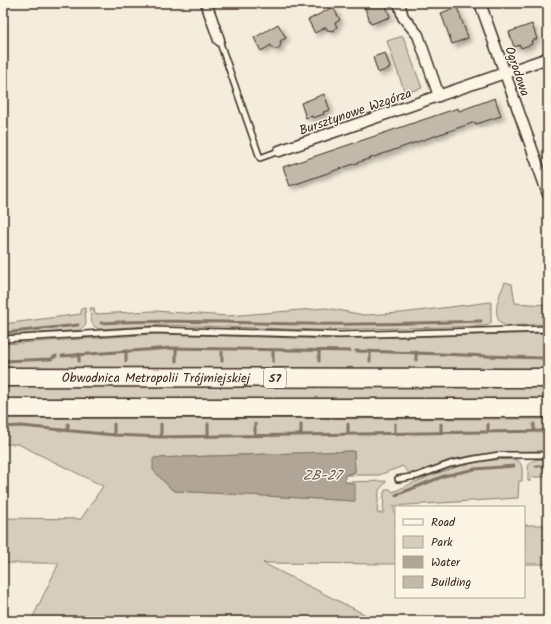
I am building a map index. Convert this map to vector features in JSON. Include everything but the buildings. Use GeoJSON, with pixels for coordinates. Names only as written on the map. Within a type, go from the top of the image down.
{"type":"FeatureCollection","features":[{"type":"Feature","properties":{"kind":"highway","name":"Obwodnica Metropolii Trójmiejskiej"},"geometry":{"type":"LineString","coordinates":[[3,377],[548,378]]}},
{"type":"Feature","properties":{"kind":"highway"},"geometry":{"type":"LineString","coordinates":[[3,408],[548,408]]}},
{"type":"Feature","properties":{"kind":"street"},"geometry":{"type":"LineString","coordinates":[[206,3],[219,40]]}},
{"type":"Feature","properties":{"kind":"street"},"geometry":{"type":"LineString","coordinates":[[399,3],[403,17],[418,35],[439,96]]}},
{"type":"Feature","properties":{"kind":"street","name":"Ogrodowa"},"geometry":{"type":"LineString","coordinates":[[480,3],[548,194]]}},
{"type":"Feature","properties":{"kind":"street","name":"Bursztynowe Wzgórza"},"geometry":{"type":"LineString","coordinates":[[279,151],[548,58]]}},
{"type":"Feature","properties":{"kind":"lane"},"geometry":{"type":"LineString","coordinates":[[219,40],[260,158],[279,151]]}},
{"type":"Feature","properties":{"kind":"lane"},"geometry":{"type":"LineString","coordinates":[[3,340],[151,330],[282,334],[339,334],[548,329]]}},
{"type":"Feature","properties":{"kind":"lane"},"geometry":{"type":"LineString","coordinates":[[398,479],[417,476],[450,464],[499,455],[548,455]]}},
{"type":"Feature","properties":{"kind":"green space"},"geometry":{"type":"Polygon","coordinates":[[[403,36],[422,88],[405,93],[387,41],[403,36]]]}},
{"type":"Feature","properties":{"kind":"green space"},"geometry":{"type":"Polygon","coordinates":[[[505,282],[512,284],[515,303],[548,305],[548,324],[506,326],[500,323],[497,307],[505,282]]]}},
{"type":"Feature","properties":{"kind":"green space"},"geometry":{"type":"Polygon","coordinates":[[[491,302],[491,322],[489,325],[484,326],[320,330],[164,325],[99,329],[92,323],[90,308],[94,308],[95,314],[154,311],[228,316],[326,308],[364,315],[401,313],[491,302]]]}},
{"type":"Feature","properties":{"kind":"green space"},"geometry":{"type":"Polygon","coordinates":[[[85,308],[86,324],[80,330],[3,336],[3,324],[81,314],[81,309],[85,308]]]}},
{"type":"Feature","properties":{"kind":"green space"},"geometry":{"type":"Polygon","coordinates":[[[548,333],[548,369],[3,368],[3,344],[157,334],[330,339],[548,333]]]}},
{"type":"Feature","properties":{"kind":"green space"},"geometry":{"type":"Polygon","coordinates":[[[3,385],[548,385],[548,403],[3,402],[3,385]]]}},
{"type":"Feature","properties":{"kind":"green space"},"geometry":{"type":"Polygon","coordinates":[[[3,418],[548,419],[548,451],[509,452],[459,458],[415,473],[406,471],[403,466],[379,475],[345,475],[355,472],[354,451],[155,458],[153,470],[171,489],[175,491],[354,501],[345,482],[386,481],[379,490],[377,513],[383,513],[384,493],[386,489],[390,489],[393,492],[437,473],[469,464],[485,461],[517,460],[522,466],[522,481],[519,481],[518,498],[393,506],[395,513],[395,564],[263,563],[378,621],[31,621],[59,563],[3,563],[3,518],[81,519],[103,486],[18,444],[3,444],[3,418]]]}},
{"type":"Feature","properties":{"kind":"green space"},"geometry":{"type":"Polygon","coordinates":[[[548,459],[548,477],[532,477],[531,481],[528,481],[528,469],[530,462],[548,459]]]}},
{"type":"Feature","properties":{"kind":"green space"},"geometry":{"type":"Polygon","coordinates":[[[525,525],[548,525],[548,564],[525,564],[525,525]]]}},
{"type":"Feature","properties":{"kind":"water","name":"ZB-27"},"geometry":{"type":"Polygon","coordinates":[[[354,451],[355,472],[345,475],[345,482],[355,484],[355,501],[175,491],[171,489],[153,470],[154,458],[354,451]]]}},
{"type":"Feature","properties":{"kind":"waterway"},"geometry":{"type":"LineString","coordinates":[[101,323],[177,321],[349,324],[481,321]]}},
{"type":"Feature","properties":{"kind":"waterway"},"geometry":{"type":"LineString","coordinates":[[3,333],[78,325]]}},
{"type":"Feature","properties":{"kind":"waterway"},"geometry":{"type":"LineString","coordinates":[[62,356],[172,348],[350,351]]}},
{"type":"Feature","properties":{"kind":"waterway"},"geometry":{"type":"LineString","coordinates":[[176,349],[176,361]]}},
{"type":"Feature","properties":{"kind":"waterway"},"geometry":{"type":"LineString","coordinates":[[222,349],[222,361]]}},
{"type":"Feature","properties":{"kind":"waterway"},"geometry":{"type":"LineString","coordinates":[[273,350],[273,361]]}},
{"type":"Feature","properties":{"kind":"waterway"},"geometry":{"type":"LineString","coordinates":[[126,351],[126,361]]}},
{"type":"Feature","properties":{"kind":"waterway"},"geometry":{"type":"LineString","coordinates":[[319,351],[319,361]]}},
{"type":"Feature","properties":{"kind":"waterway"},"geometry":{"type":"LineString","coordinates":[[356,351],[548,358]]}},
{"type":"Feature","properties":{"kind":"waterway"},"geometry":{"type":"LineString","coordinates":[[370,351],[370,361]]}},
{"type":"Feature","properties":{"kind":"waterway"},"geometry":{"type":"LineString","coordinates":[[416,352],[416,360]]}},
{"type":"Feature","properties":{"kind":"waterway"},"geometry":{"type":"LineString","coordinates":[[79,354],[79,361]]}},
{"type":"Feature","properties":{"kind":"waterway"},"geometry":{"type":"LineString","coordinates":[[3,361],[51,359],[56,356]]}},
{"type":"Feature","properties":{"kind":"waterway"},"geometry":{"type":"LineString","coordinates":[[68,424],[68,431]]}},
{"type":"Feature","properties":{"kind":"waterway"},"geometry":{"type":"LineString","coordinates":[[114,424],[114,435]]}},
{"type":"Feature","properties":{"kind":"waterway"},"geometry":{"type":"LineString","coordinates":[[161,424],[161,437]]}},
{"type":"Feature","properties":{"kind":"waterway"},"geometry":{"type":"LineString","coordinates":[[208,424],[208,436]]}},
{"type":"Feature","properties":{"kind":"waterway"},"geometry":{"type":"LineString","coordinates":[[255,424],[255,435]]}},
{"type":"Feature","properties":{"kind":"waterway"},"geometry":{"type":"LineString","coordinates":[[301,424],[301,435]]}},
{"type":"Feature","properties":{"kind":"waterway"},"geometry":{"type":"LineString","coordinates":[[348,424],[348,434]]}},
{"type":"Feature","properties":{"kind":"waterway"},"geometry":{"type":"LineString","coordinates":[[395,424],[395,433]]}},
{"type":"Feature","properties":{"kind":"waterway"},"geometry":{"type":"LineString","coordinates":[[441,424],[441,433]]}},
{"type":"Feature","properties":{"kind":"waterway"},"geometry":{"type":"LineString","coordinates":[[488,424],[488,431]]}},
{"type":"Feature","properties":{"kind":"waterway"},"geometry":{"type":"LineString","coordinates":[[534,424],[534,431]]}},
{"type":"Feature","properties":{"kind":"waterway"},"geometry":{"type":"LineString","coordinates":[[3,427],[21,426],[114,435],[161,437],[548,431]]}},
{"type":"Feature","properties":{"kind":"waterway"},"geometry":{"type":"LineString","coordinates":[[396,495],[444,476],[475,469],[514,466]]}},
{"type":"Feature","properties":{"kind":"waterway"},"geometry":{"type":"LineString","coordinates":[[536,466],[548,466]]}}]}
